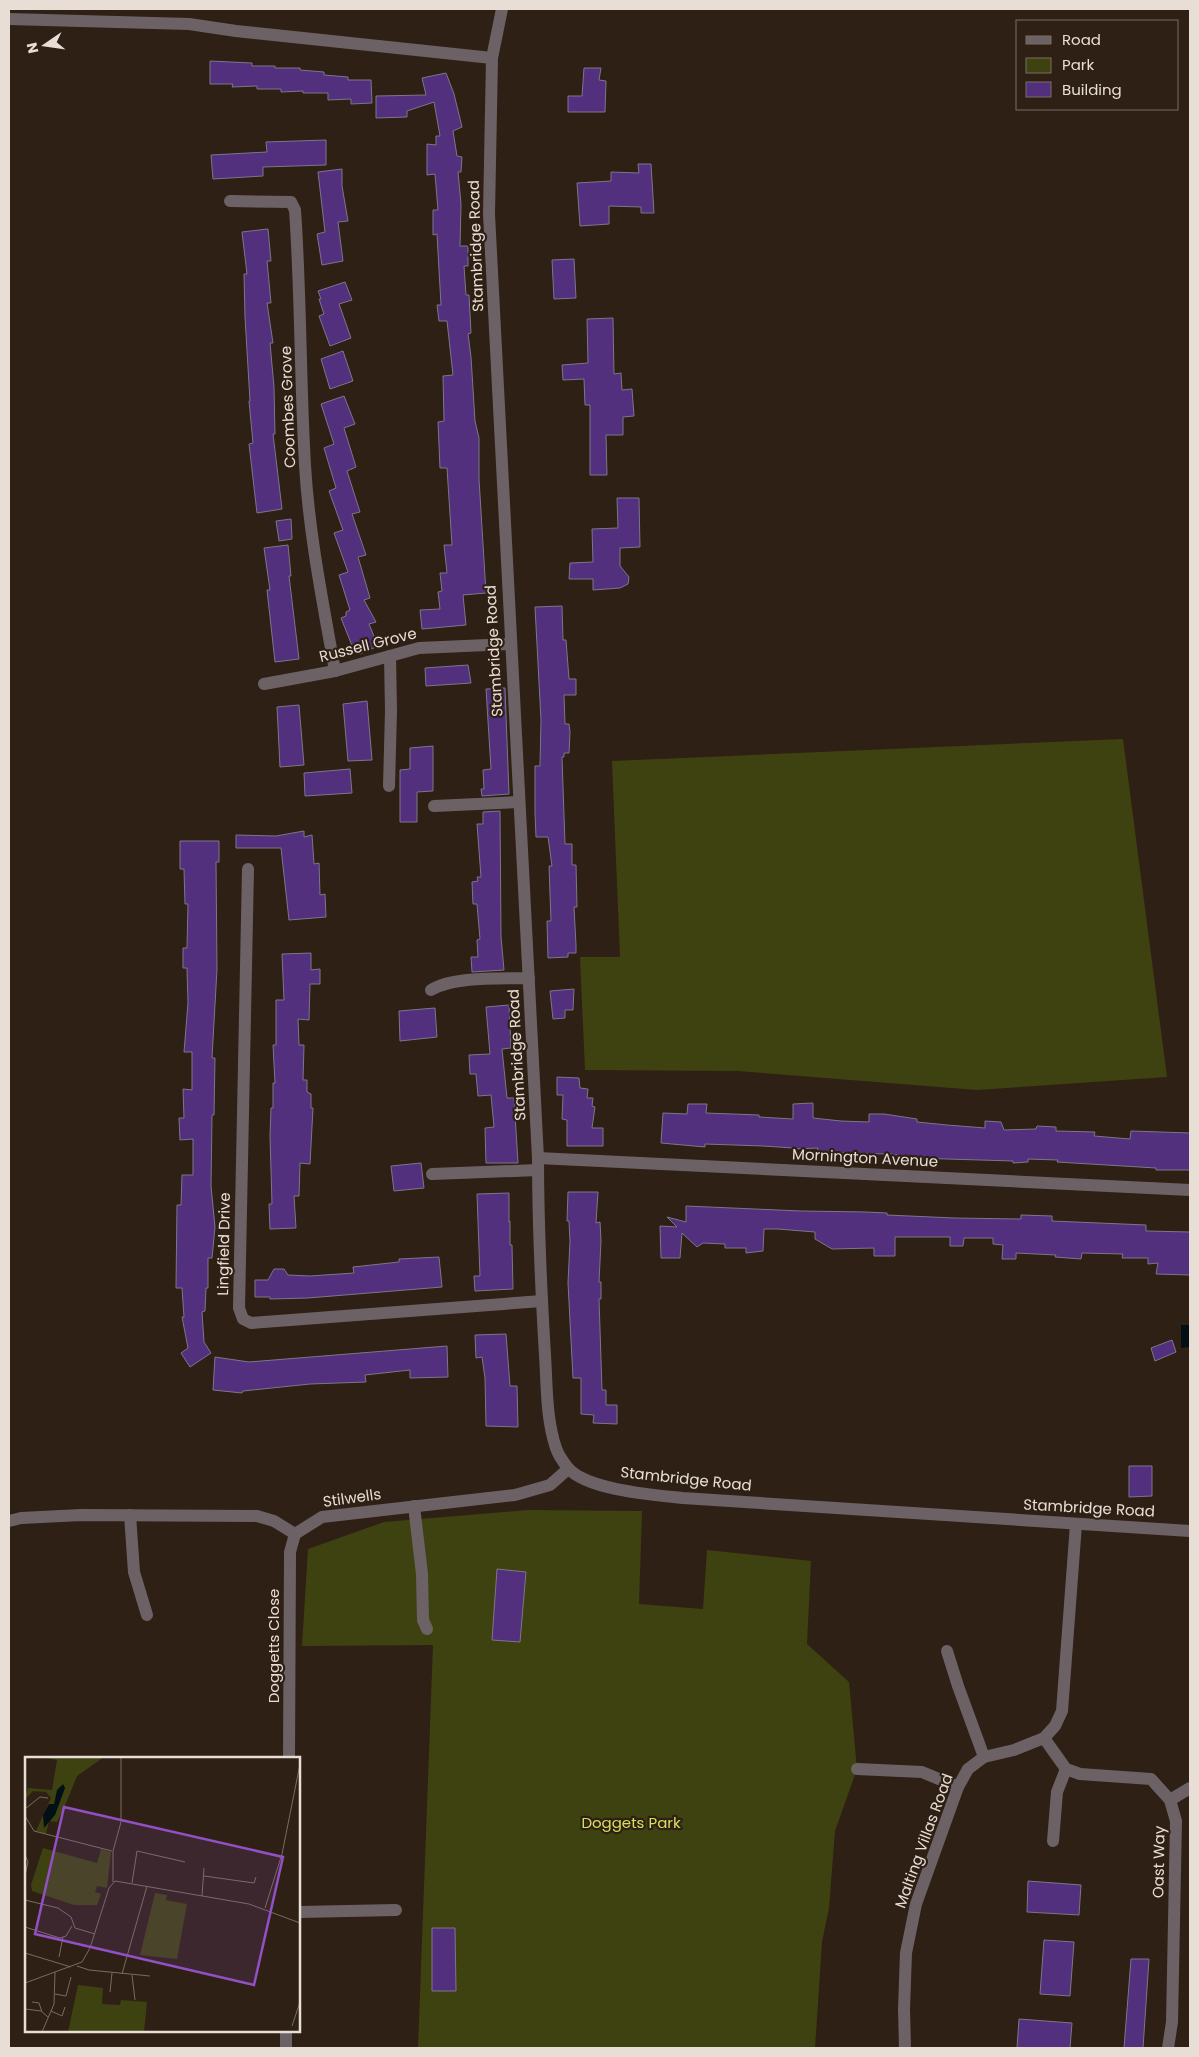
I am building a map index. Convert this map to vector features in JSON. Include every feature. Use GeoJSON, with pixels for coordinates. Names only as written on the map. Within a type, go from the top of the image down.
{"type":"FeatureCollection","features":[{"type":"Feature","properties":{"kind":"street","name":"Stambridge Road"},"geometry":{"type":"LineString","coordinates":[[502,9],[492,58],[489,214],[510,644],[529,978],[542,1300],[548,1402],[556,1450],[568,1469],[595,1483],[634,1492],[683,1498],[1190,1531]]}},
{"type":"Feature","properties":{"kind":"street"},"geometry":{"type":"LineString","coordinates":[[9,19],[189,24],[246,32],[492,58]]}},
{"type":"Feature","properties":{"kind":"street","name":"Coombes Grove"},"geometry":{"type":"LineString","coordinates":[[230,202],[291,202],[295,210],[299,266],[305,466],[316,563],[335,671]]}},
{"type":"Feature","properties":{"kind":"street","name":"Russell Grove"},"geometry":{"type":"LineString","coordinates":[[264,684],[335,671],[419,648],[510,644]]}},
{"type":"Feature","properties":{"kind":"street"},"geometry":{"type":"LineString","coordinates":[[389,786],[392,711],[390,656]]}},
{"type":"Feature","properties":{"kind":"street"},"geometry":{"type":"LineString","coordinates":[[434,806],[519,802]]}},
{"type":"Feature","properties":{"kind":"street","name":"Lingfield Drive"},"geometry":{"type":"LineString","coordinates":[[248,869],[239,1308],[243,1318],[251,1323],[542,1300]]}},
{"type":"Feature","properties":{"kind":"street"},"geometry":{"type":"LineString","coordinates":[[431,990],[439,985],[456,981],[529,978]]}},
{"type":"Feature","properties":{"kind":"street","name":"Mornington Avenue"},"geometry":{"type":"LineString","coordinates":[[432,1174],[538,1164],[1190,1190]]}},
{"type":"Feature","properties":{"kind":"street","name":"Stilwells"},"geometry":{"type":"LineString","coordinates":[[295,1534],[322,1517],[515,1495],[550,1485],[568,1469]]}},
{"type":"Feature","properties":{"kind":"street"},"geometry":{"type":"LineString","coordinates":[[414,1506],[422,1574],[423,1620],[427,1629]]}},
{"type":"Feature","properties":{"kind":"street"},"geometry":{"type":"LineString","coordinates":[[9,1520],[81,1515],[257,1516],[274,1522],[295,1534]]}},
{"type":"Feature","properties":{"kind":"street"},"geometry":{"type":"LineString","coordinates":[[130,1515],[134,1572],[147,1616]]}},
{"type":"Feature","properties":{"kind":"street"},"geometry":{"type":"LineString","coordinates":[[1053,1841],[1057,1792],[1066,1769],[1044,1738],[1055,1726],[1062,1712],[1076,1524]]}},
{"type":"Feature","properties":{"kind":"street","name":"Doggetts Close"},"geometry":{"type":"LineString","coordinates":[[289,1757],[290,1552],[295,1534]]}},
{"type":"Feature","properties":{"kind":"street"},"geometry":{"type":"LineString","coordinates":[[948,1651],[958,1686],[984,1758]]}},
{"type":"Feature","properties":{"kind":"street","name":"Malting Villas Road"},"geometry":{"type":"LineString","coordinates":[[905,2048],[906,1953],[916,1904],[958,1787],[968,1769],[984,1758],[1014,1750],[1044,1738]]}},
{"type":"Feature","properties":{"kind":"street","name":"Oast Way"},"geometry":{"type":"LineString","coordinates":[[1066,1769],[1080,1774],[1151,1779],[1170,1800],[1176,1821],[1172,2022],[1168,2048]]}},
{"type":"Feature","properties":{"kind":"street"},"geometry":{"type":"LineString","coordinates":[[857,1770],[922,1772],[958,1787]]}},
{"type":"Feature","properties":{"kind":"street"},"geometry":{"type":"LineString","coordinates":[[1170,1800],[1190,1788]]}},
{"type":"Feature","properties":{"kind":"street"},"geometry":{"type":"LineString","coordinates":[[300,1912],[396,1910]]}},
{"type":"Feature","properties":{"kind":"street"},"geometry":{"type":"LineString","coordinates":[[286,2032],[286,2048]]}},
{"type":"Feature","properties":{"kind":"green space"},"geometry":{"type":"Polygon","coordinates":[[[1123,739],[1167,1077],[977,1090],[738,1071],[585,1070],[580,957],[620,957],[612,761],[1123,739]]]}},
{"type":"Feature","properties":{"kind":"green space","name":"Doggets Park"},"geometry":{"type":"Polygon","coordinates":[[[528,1510],[642,1511],[639,1604],[703,1609],[707,1550],[811,1561],[807,1644],[849,1682],[857,1769],[835,1831],[829,1908],[822,1942],[815,2048],[418,2048],[433,1645],[302,1646],[308,1549],[384,1522],[528,1510]]]}},
{"type":"Feature","properties":{"kind":"shaded area"},"geometry":{"type":"Polygon","coordinates":[[[1181,1325],[1190,1325],[1190,1347],[1181,1348],[1181,1325]]]}},
{"type":"Feature","properties":{"kind":"building"},"geometry":{"type":"Polygon","coordinates":[[[210,61],[252,63],[252,66],[275,66],[275,68],[300,68],[300,70],[324,72],[324,75],[348,77],[348,80],[371,80],[372,103],[351,104],[351,99],[328,100],[328,93],[281,92],[281,89],[257,89],[257,86],[232,87],[233,84],[210,84],[210,61]]]}},
{"type":"Feature","properties":{"kind":"building"},"geometry":{"type":"Polygon","coordinates":[[[584,68],[601,68],[599,80],[606,81],[605,112],[568,112],[568,96],[582,96],[584,68]]]}},
{"type":"Feature","properties":{"kind":"building"},"geometry":{"type":"Polygon","coordinates":[[[446,73],[454,94],[462,127],[453,131],[457,156],[462,157],[461,172],[458,172],[461,204],[460,246],[468,246],[468,266],[464,266],[466,295],[469,295],[471,333],[468,334],[475,421],[479,438],[479,479],[486,593],[463,595],[466,625],[422,629],[420,610],[440,609],[438,592],[442,591],[440,573],[447,573],[444,545],[452,545],[447,468],[440,468],[438,422],[444,421],[443,376],[453,375],[447,321],[439,321],[437,305],[441,305],[437,234],[433,235],[433,210],[438,210],[435,174],[427,175],[427,144],[436,145],[436,136],[440,136],[434,102],[407,111],[407,117],[376,118],[376,96],[426,95],[422,78],[446,73]]]}},
{"type":"Feature","properties":{"kind":"building"},"geometry":{"type":"Polygon","coordinates":[[[326,140],[326,165],[263,167],[263,176],[213,179],[211,155],[267,152],[266,142],[326,140]]]}},
{"type":"Feature","properties":{"kind":"building"},"geometry":{"type":"Polygon","coordinates":[[[638,164],[651,164],[654,213],[641,213],[641,207],[609,206],[609,224],[580,226],[577,183],[611,181],[611,172],[639,173],[638,164]]]}},
{"type":"Feature","properties":{"kind":"building"},"geometry":{"type":"Polygon","coordinates":[[[342,169],[342,186],[348,221],[338,222],[343,261],[322,265],[317,234],[325,232],[318,172],[342,169]]]}},
{"type":"Feature","properties":{"kind":"building"},"geometry":{"type":"Polygon","coordinates":[[[268,229],[271,261],[267,261],[271,303],[267,303],[273,343],[270,343],[274,387],[275,434],[273,434],[282,509],[257,513],[249,444],[253,443],[245,317],[244,274],[247,274],[242,232],[268,229]]]}},
{"type":"Feature","properties":{"kind":"building"},"geometry":{"type":"Polygon","coordinates":[[[574,259],[576,298],[554,299],[552,260],[574,259]]]}},
{"type":"Feature","properties":{"kind":"building"},"geometry":{"type":"Polygon","coordinates":[[[345,282],[352,300],[339,304],[351,338],[330,346],[319,316],[324,314],[318,291],[345,282]]]}},
{"type":"Feature","properties":{"kind":"building"},"geometry":{"type":"Polygon","coordinates":[[[613,318],[614,374],[621,373],[622,390],[632,389],[634,416],[623,417],[623,435],[606,435],[607,475],[590,475],[590,405],[585,405],[584,379],[563,380],[562,365],[588,363],[587,319],[613,318]]]}},
{"type":"Feature","properties":{"kind":"building"},"geometry":{"type":"Polygon","coordinates":[[[343,351],[353,381],[330,389],[321,359],[343,351]]]}},
{"type":"Feature","properties":{"kind":"building"},"geometry":{"type":"Polygon","coordinates":[[[344,396],[355,424],[344,428],[356,467],[347,471],[360,512],[352,514],[366,555],[358,557],[370,598],[364,600],[376,622],[369,624],[378,646],[360,654],[356,647],[353,648],[341,618],[346,616],[346,612],[350,610],[339,575],[348,572],[334,533],[343,530],[329,491],[336,488],[324,448],[334,444],[321,404],[344,396]]]}},
{"type":"Feature","properties":{"kind":"building"},"geometry":{"type":"Polygon","coordinates":[[[617,498],[639,498],[640,547],[620,548],[620,566],[629,577],[628,584],[620,588],[593,590],[593,579],[569,579],[570,563],[593,562],[592,529],[618,528],[617,498]]]}},
{"type":"Feature","properties":{"kind":"building"},"geometry":{"type":"Polygon","coordinates":[[[291,519],[292,539],[279,541],[276,521],[291,519]]]}},
{"type":"Feature","properties":{"kind":"building"},"geometry":{"type":"Polygon","coordinates":[[[288,545],[291,576],[289,576],[299,659],[275,662],[267,590],[270,590],[264,548],[288,545]]]}},
{"type":"Feature","properties":{"kind":"building"},"geometry":{"type":"Polygon","coordinates":[[[562,606],[563,640],[566,640],[569,679],[576,679],[576,695],[564,695],[565,724],[569,724],[570,732],[569,753],[564,753],[564,757],[562,757],[565,844],[572,844],[572,865],[576,865],[577,907],[574,907],[576,953],[568,953],[568,957],[548,958],[547,921],[551,921],[549,866],[552,866],[548,837],[536,837],[535,813],[535,766],[540,766],[541,720],[535,607],[562,606]]]}},
{"type":"Feature","properties":{"kind":"building"},"geometry":{"type":"Polygon","coordinates":[[[468,665],[471,683],[426,686],[425,668],[468,665]]]}},
{"type":"Feature","properties":{"kind":"building"},"geometry":{"type":"Polygon","coordinates":[[[505,688],[509,794],[482,796],[481,789],[484,789],[483,770],[491,769],[486,689],[505,688]]]}},
{"type":"Feature","properties":{"kind":"building"},"geometry":{"type":"Polygon","coordinates":[[[367,701],[372,760],[348,761],[343,704],[367,701]]]}},
{"type":"Feature","properties":{"kind":"building"},"geometry":{"type":"Polygon","coordinates":[[[299,705],[304,765],[280,767],[277,707],[299,705]]]}},
{"type":"Feature","properties":{"kind":"building"},"geometry":{"type":"Polygon","coordinates":[[[433,746],[433,791],[417,792],[417,822],[400,822],[400,770],[410,769],[410,748],[433,746]]]}},
{"type":"Feature","properties":{"kind":"building"},"geometry":{"type":"Polygon","coordinates":[[[350,769],[352,793],[305,796],[304,773],[350,769]]]}},
{"type":"Feature","properties":{"kind":"building"},"geometry":{"type":"Polygon","coordinates":[[[500,811],[501,937],[504,970],[472,972],[471,957],[478,957],[477,940],[480,939],[477,904],[473,904],[472,882],[478,881],[477,877],[481,877],[477,824],[483,824],[483,812],[500,811]]]}},
{"type":"Feature","properties":{"kind":"building"},"geometry":{"type":"Polygon","coordinates":[[[304,831],[304,837],[312,835],[314,864],[319,863],[320,895],[325,894],[326,917],[289,920],[281,848],[236,848],[236,835],[276,836],[304,831]]]}},
{"type":"Feature","properties":{"kind":"building"},"geometry":{"type":"Polygon","coordinates":[[[180,841],[219,841],[219,862],[216,862],[217,969],[212,1058],[215,1058],[211,1186],[215,1227],[212,1258],[208,1258],[208,1288],[206,1288],[205,1311],[202,1312],[204,1342],[211,1353],[190,1367],[181,1353],[188,1348],[182,1317],[184,1317],[182,1288],[176,1288],[177,1205],[181,1205],[182,1175],[193,1175],[193,1139],[180,1140],[179,1118],[184,1118],[183,1089],[192,1090],[192,1052],[184,1052],[188,1003],[187,968],[183,968],[183,948],[187,948],[188,904],[185,904],[184,869],[180,869],[180,841]]]}},
{"type":"Feature","properties":{"kind":"building"},"geometry":{"type":"Polygon","coordinates":[[[311,953],[311,970],[320,969],[320,984],[310,984],[309,1020],[298,1019],[299,1045],[304,1045],[303,1080],[307,1080],[307,1092],[311,1094],[311,1108],[313,1108],[310,1164],[300,1163],[299,1196],[294,1196],[296,1228],[270,1229],[269,1204],[272,1204],[270,1136],[273,1083],[275,1083],[273,1045],[276,1045],[276,1000],[284,1000],[282,954],[311,953]]]}},
{"type":"Feature","properties":{"kind":"building"},"geometry":{"type":"Polygon","coordinates":[[[574,989],[573,1010],[565,1010],[565,1018],[553,1019],[550,991],[574,989]]]}},
{"type":"Feature","properties":{"kind":"building"},"geometry":{"type":"Polygon","coordinates":[[[509,1005],[511,1048],[502,1049],[507,1098],[514,1098],[518,1163],[486,1163],[485,1128],[494,1127],[491,1095],[478,1096],[476,1074],[470,1074],[469,1055],[490,1054],[486,1007],[509,1005]]]}},
{"type":"Feature","properties":{"kind":"building"},"geometry":{"type":"Polygon","coordinates":[[[435,1008],[437,1037],[400,1041],[399,1011],[435,1008]]]}},
{"type":"Feature","properties":{"kind":"building"},"geometry":{"type":"Polygon","coordinates":[[[557,1077],[579,1078],[580,1088],[588,1089],[587,1098],[593,1098],[592,1106],[595,1107],[592,1128],[603,1128],[603,1146],[567,1146],[567,1120],[562,1119],[563,1095],[557,1095],[557,1077]]]}},
{"type":"Feature","properties":{"kind":"building"},"geometry":{"type":"Polygon","coordinates":[[[813,1103],[813,1118],[841,1121],[869,1122],[869,1114],[884,1114],[917,1119],[917,1122],[985,1128],[985,1121],[1001,1122],[1004,1130],[1036,1129],[1037,1126],[1056,1127],[1056,1131],[1095,1132],[1094,1136],[1130,1139],[1131,1131],[1190,1133],[1190,1170],[1156,1170],[1156,1168],[1057,1162],[1058,1160],[1028,1159],[1028,1162],[1013,1163],[1013,1161],[914,1158],[885,1153],[817,1152],[818,1148],[793,1149],[705,1144],[705,1147],[661,1143],[663,1113],[687,1114],[688,1104],[707,1104],[706,1113],[759,1115],[759,1117],[793,1119],[793,1104],[813,1103]]]}},
{"type":"Feature","properties":{"kind":"building"},"geometry":{"type":"Polygon","coordinates":[[[421,1163],[424,1188],[394,1191],[391,1166],[421,1163]]]}},
{"type":"Feature","properties":{"kind":"building"},"geometry":{"type":"Polygon","coordinates":[[[568,1192],[598,1192],[596,1223],[600,1222],[601,1241],[599,1282],[601,1282],[601,1299],[599,1299],[602,1390],[606,1390],[606,1405],[617,1405],[617,1424],[593,1423],[594,1415],[581,1414],[581,1378],[573,1378],[568,1283],[570,1241],[569,1221],[567,1221],[568,1192]]]}},
{"type":"Feature","properties":{"kind":"building"},"geometry":{"type":"Polygon","coordinates":[[[509,1193],[513,1289],[475,1291],[474,1276],[480,1276],[477,1194],[509,1193]]]}},
{"type":"Feature","properties":{"kind":"building"},"geometry":{"type":"Polygon","coordinates":[[[686,1206],[866,1212],[887,1213],[887,1215],[954,1218],[1021,1219],[1021,1215],[1052,1216],[1052,1221],[1146,1225],[1146,1231],[1190,1232],[1190,1275],[1156,1274],[1158,1263],[1148,1264],[1148,1258],[1122,1258],[1123,1254],[1082,1253],[1081,1259],[1055,1257],[1056,1255],[1016,1253],[1016,1259],[1002,1259],[1003,1245],[993,1244],[993,1238],[964,1238],[963,1246],[950,1246],[950,1237],[895,1237],[895,1256],[874,1256],[874,1248],[832,1249],[815,1239],[815,1232],[778,1229],[764,1229],[763,1251],[746,1253],[746,1248],[725,1248],[725,1244],[703,1243],[697,1247],[682,1233],[680,1258],[661,1258],[660,1226],[677,1227],[667,1217],[686,1222],[686,1206]]]}},
{"type":"Feature","properties":{"kind":"building"},"geometry":{"type":"Polygon","coordinates":[[[439,1257],[442,1287],[308,1298],[270,1299],[270,1297],[255,1297],[255,1280],[268,1280],[274,1269],[284,1269],[288,1275],[310,1276],[354,1273],[353,1267],[399,1262],[399,1259],[439,1257]]]}},
{"type":"Feature","properties":{"kind":"building"},"geometry":{"type":"Polygon","coordinates":[[[506,1334],[510,1386],[517,1386],[518,1427],[486,1426],[485,1378],[482,1357],[476,1358],[475,1335],[506,1334]]]}},
{"type":"Feature","properties":{"kind":"building"},"geometry":{"type":"Polygon","coordinates":[[[1172,1340],[1176,1352],[1155,1361],[1151,1348],[1172,1340]]]}},
{"type":"Feature","properties":{"kind":"building"},"geometry":{"type":"Polygon","coordinates":[[[447,1346],[448,1377],[410,1378],[410,1370],[365,1375],[366,1382],[310,1384],[243,1391],[242,1393],[213,1390],[215,1357],[249,1362],[447,1346]]]}},
{"type":"Feature","properties":{"kind":"building"},"geometry":{"type":"Polygon","coordinates":[[[1129,1466],[1152,1466],[1152,1496],[1129,1497],[1129,1466]]]}},
{"type":"Feature","properties":{"kind":"building"},"geometry":{"type":"Polygon","coordinates":[[[497,1569],[526,1572],[520,1642],[492,1640],[497,1569]]]}},
{"type":"Feature","properties":{"kind":"building"},"geometry":{"type":"Polygon","coordinates":[[[1028,1881],[1081,1885],[1079,1915],[1027,1912],[1028,1881]]]}},
{"type":"Feature","properties":{"kind":"building"},"geometry":{"type":"Polygon","coordinates":[[[432,1928],[455,1928],[456,1991],[432,1991],[432,1928]]]}},
{"type":"Feature","properties":{"kind":"building"},"geometry":{"type":"Polygon","coordinates":[[[1044,1940],[1074,1942],[1070,1996],[1040,1994],[1044,1940]]]}},
{"type":"Feature","properties":{"kind":"building"},"geometry":{"type":"Polygon","coordinates":[[[1131,1959],[1149,1959],[1143,2048],[1124,2048],[1131,1959]]]}},
{"type":"Feature","properties":{"kind":"building"},"geometry":{"type":"Polygon","coordinates":[[[1019,2019],[1072,2023],[1070,2048],[1017,2048],[1019,2019]]]}}]}
